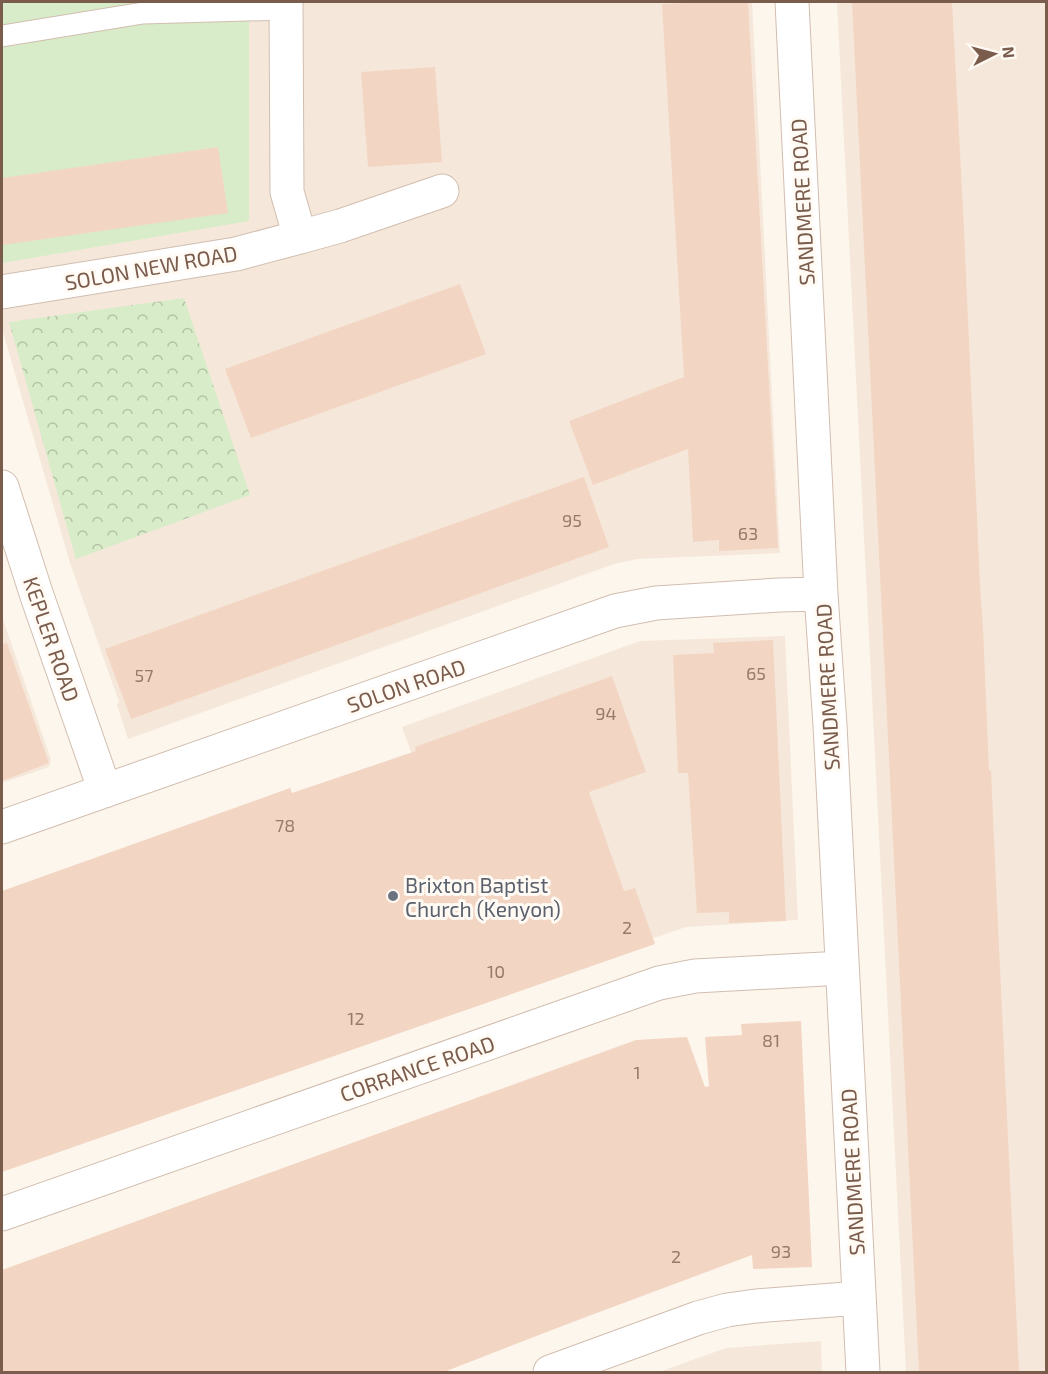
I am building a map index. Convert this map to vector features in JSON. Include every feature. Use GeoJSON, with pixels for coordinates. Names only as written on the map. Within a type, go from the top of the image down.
{"type":"FeatureCollection","features":[{"type":"Feature","properties":{"kind":"street","name":"SANDMERE ROAD"},"geometry":{"type":"LineString","coordinates":[[792,2],[863,1372]]}},
{"type":"Feature","properties":{"kind":"street"},"geometry":{"type":"LineString","coordinates":[[286,5],[287,192],[300,237]]}},
{"type":"Feature","properties":{"kind":"street","name":"SOLON NEW ROAD"},"geometry":{"type":"LineString","coordinates":[[2,292],[236,254],[340,226],[442,190]]}},
{"type":"Feature","properties":{"kind":"street","name":"KEPLER ROAD"},"geometry":{"type":"LineString","coordinates":[[2,487],[40,606],[105,791]]}},
{"type":"Feature","properties":{"kind":"street","name":"SOLON ROAD"},"geometry":{"type":"LineString","coordinates":[[2,827],[615,611],[656,603],[821,594]]}},
{"type":"Feature","properties":{"kind":"street","name":"CORRANCE ROAD"},"geometry":{"type":"LineString","coordinates":[[2,1214],[659,983],[694,975],[842,968]]}},
{"type":"Feature","properties":{"kind":"street"},"geometry":{"type":"LineString","coordinates":[[550,1372],[698,1318],[727,1310],[859,1298]]}},
{"type":"Feature","properties":{"kind":"lane"},"geometry":{"type":"LineString","coordinates":[[2,36],[143,13],[286,5]]}},
{"type":"Feature","properties":{"kind":"shaded area"},"geometry":{"type":"Polygon","coordinates":[[[2,2],[752,2],[780,553],[637,559],[614,564],[128,739],[117,704],[119,702],[70,563],[2,329],[2,2]]]}},
{"type":"Feature","properties":{"kind":"shaded area"},"geometry":{"type":"Polygon","coordinates":[[[837,2],[1046,2],[1046,1372],[906,1372],[837,2]]]}},
{"type":"Feature","properties":{"kind":"shaded area"},"geometry":{"type":"Polygon","coordinates":[[[2,616],[51,760],[49,767],[2,783],[2,616]]]}},
{"type":"Feature","properties":{"kind":"shaded area"},"geometry":{"type":"Polygon","coordinates":[[[785,636],[798,920],[686,927],[482,996],[462,894],[402,727],[640,641],[785,636]]]}},
{"type":"Feature","properties":{"kind":"shaded area"},"geometry":{"type":"Polygon","coordinates":[[[821,1341],[822,1372],[659,1372],[726,1348],[821,1341]]]}},
{"type":"Feature","properties":{"kind":"green space"},"geometry":{"type":"Polygon","coordinates":[[[2,2],[249,2],[249,221],[2,263],[2,2]]]}},
{"type":"Feature","properties":{"kind":"green space"},"geometry":{"type":"Polygon","coordinates":[[[184,298],[250,495],[76,559],[9,322],[184,298]]]}},
{"type":"Feature","properties":{"kind":"building"},"geometry":{"type":"Polygon","coordinates":[[[748,2],[778,548],[719,551],[719,540],[693,542],[688,449],[593,485],[569,421],[684,377],[662,4],[748,2]]]}},
{"type":"Feature","properties":{"kind":"building"},"geometry":{"type":"Polygon","coordinates":[[[852,2],[952,2],[1019,1372],[919,1372],[852,2]]]}},
{"type":"Feature","properties":{"kind":"building"},"geometry":{"type":"Polygon","coordinates":[[[435,67],[442,162],[368,167],[361,72],[435,67]]]}},
{"type":"Feature","properties":{"kind":"building"},"geometry":{"type":"Polygon","coordinates":[[[218,147],[228,213],[2,245],[2,178],[218,147]]]}},
{"type":"Feature","properties":{"kind":"building"},"geometry":{"type":"Polygon","coordinates":[[[460,284],[486,354],[251,438],[225,369],[460,284]]]}},
{"type":"Feature","properties":{"kind":"building"},"geometry":{"type":"Polygon","coordinates":[[[584,477],[609,547],[131,719],[105,649],[584,477]]]}},
{"type":"Feature","properties":{"kind":"building"},"geometry":{"type":"Polygon","coordinates":[[[773,640],[786,921],[729,923],[729,912],[697,913],[688,773],[678,773],[673,655],[714,653],[713,643],[773,640]]]}},
{"type":"Feature","properties":{"kind":"building"},"geometry":{"type":"Polygon","coordinates":[[[7,643],[49,763],[2,781],[2,644],[7,643]]]}},
{"type":"Feature","properties":{"kind":"building"},"geometry":{"type":"Polygon","coordinates":[[[612,676],[646,772],[589,792],[624,891],[635,888],[655,944],[2,1172],[2,891],[290,788],[292,793],[416,751],[415,747],[612,676]]]}},
{"type":"Feature","properties":{"kind":"building"},"geometry":{"type":"Polygon","coordinates":[[[801,1021],[812,1267],[753,1269],[752,1255],[444,1372],[2,1372],[2,1270],[636,1040],[687,1037],[705,1087],[709,1086],[705,1037],[742,1035],[741,1024],[801,1021]]]}},
{"type":"Feature","properties":{"kind":"place","name":"Brixton Baptist Church (Kenyon)"},"geometry":{"type":"Point","coordinates":[393,896]}}]}
